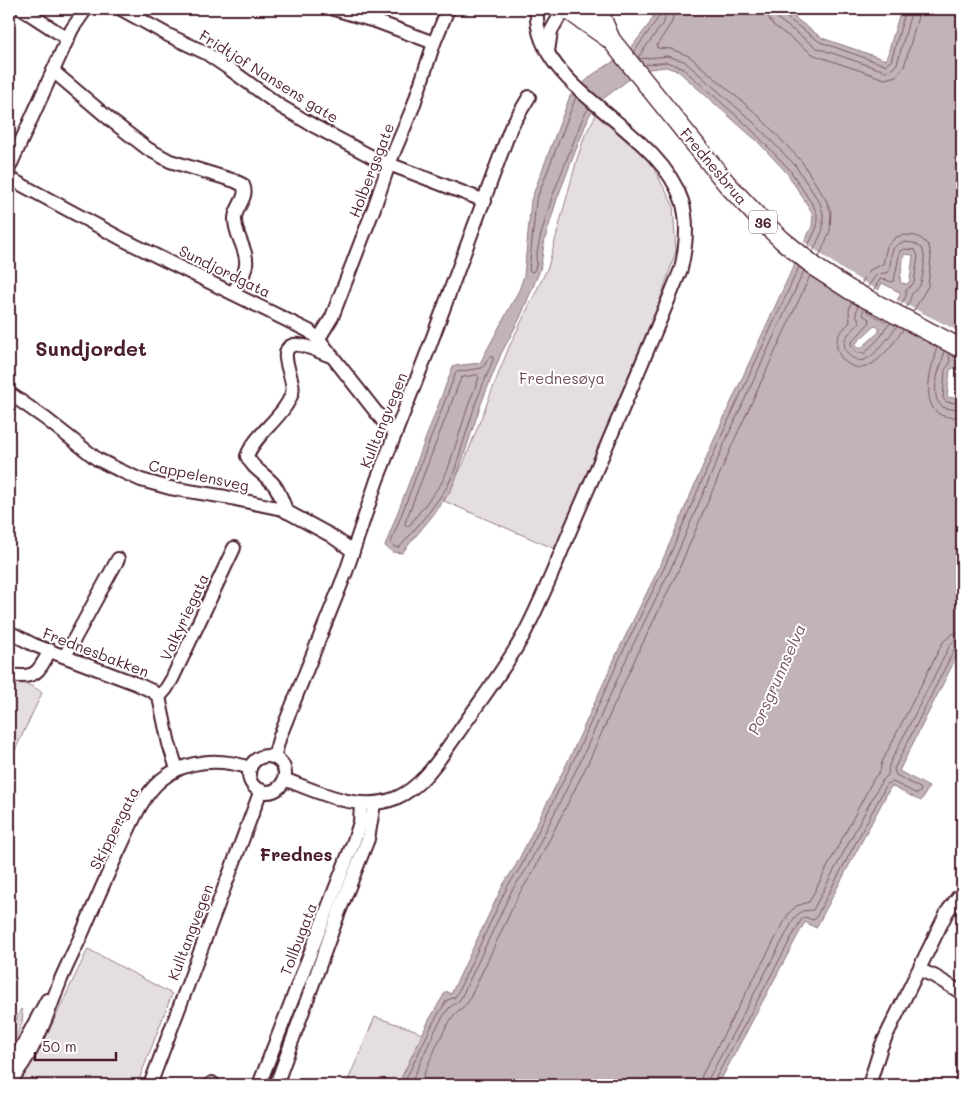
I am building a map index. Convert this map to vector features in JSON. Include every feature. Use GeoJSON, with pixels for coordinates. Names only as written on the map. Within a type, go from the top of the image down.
{"type":"FeatureCollection","features":[{"type":"Feature","properties":{"kind":"highway","name":"36"},"geometry":{"type":"LineString","coordinates":[[565,9],[611,40]]}},
{"type":"Feature","properties":{"kind":"highway","name":"36"},"geometry":{"type":"LineString","coordinates":[[598,9],[611,40]]}},
{"type":"Feature","properties":{"kind":"highway","name":"Frednesbrua"},"geometry":{"type":"LineString","coordinates":[[611,40],[727,184],[782,240],[819,270],[850,290],[962,349]]}},
{"type":"Feature","properties":{"kind":"street"},"geometry":{"type":"LineString","coordinates":[[22,9],[68,38]]}},
{"type":"Feature","properties":{"kind":"street"},"geometry":{"type":"LineString","coordinates":[[9,168],[74,25],[86,9]]}},
{"type":"Feature","properties":{"kind":"street","name":"Fridtjof Nansens gate"},"geometry":{"type":"LineString","coordinates":[[121,9],[206,53],[294,115],[389,164],[485,201]]}},
{"type":"Feature","properties":{"kind":"street","name":"Holbergsgate"},"geometry":{"type":"LineString","coordinates":[[318,340],[332,317],[389,164],[413,108],[434,43],[448,9]]}},
{"type":"Feature","properties":{"kind":"street"},"geometry":{"type":"LineString","coordinates":[[284,779],[333,797],[367,804],[395,798],[404,794],[425,776],[497,679],[514,652],[532,615],[681,269],[686,240],[685,219],[682,201],[673,181],[649,150],[558,70],[537,26],[537,9]]}},
{"type":"Feature","properties":{"kind":"street"},"geometry":{"type":"LineString","coordinates":[[548,52],[552,31],[565,9]]}},
{"type":"Feature","properties":{"kind":"street"},"geometry":{"type":"LineString","coordinates":[[339,10],[434,43]]}},
{"type":"Feature","properties":{"kind":"street"},"geometry":{"type":"LineString","coordinates":[[53,71],[133,138],[154,152],[170,161],[243,185],[245,195],[236,212],[235,221],[247,261],[243,275],[233,293]]}},
{"type":"Feature","properties":{"kind":"street","name":"Kulltangvegen"},"geometry":{"type":"LineString","coordinates":[[274,757],[285,722],[353,551],[376,480],[396,433],[485,201],[511,127],[529,97]]}},
{"type":"Feature","properties":{"kind":"street","name":"Sundjordgata"},"geometry":{"type":"LineString","coordinates":[[9,178],[124,240],[300,326],[318,340],[387,426],[396,433]]}},
{"type":"Feature","properties":{"kind":"street","name":"Cappelensveg"},"geometry":{"type":"LineString","coordinates":[[287,512],[274,485],[254,466],[247,456],[292,394],[292,382],[285,359],[286,350],[290,346],[299,344],[331,356]]}},
{"type":"Feature","properties":{"kind":"street","name":"Cappelensveg"},"geometry":{"type":"LineString","coordinates":[[9,393],[97,459],[141,480],[170,488],[272,506],[330,535],[353,551]]}},
{"type":"Feature","properties":{"kind":"street","name":"Valkyriegata"},"geometry":{"type":"LineString","coordinates":[[159,697],[172,679],[234,548]]}},
{"type":"Feature","properties":{"kind":"street"},"geometry":{"type":"LineString","coordinates":[[65,656],[118,559]]}},
{"type":"Feature","properties":{"kind":"street","name":"Frednesbakken"},"geometry":{"type":"LineString","coordinates":[[9,632],[22,640],[152,691],[159,697],[169,744],[177,769]]}},
{"type":"Feature","properties":{"kind":"street"},"geometry":{"type":"LineString","coordinates":[[9,674],[29,676],[37,672],[40,670],[50,650]]}},
{"type":"Feature","properties":{"kind":"street"},"geometry":{"type":"LineString","coordinates":[[268,756],[274,757],[283,766],[284,779],[277,788],[267,791],[261,790],[252,784],[249,774],[250,768],[257,759],[268,756]]}},
{"type":"Feature","properties":{"kind":"street","name":"Skippergata"},"geometry":{"type":"LineString","coordinates":[[9,1083],[37,1041],[61,979],[112,864],[143,803],[154,786],[177,769],[199,762],[237,764],[250,768]]}},
{"type":"Feature","properties":{"kind":"street","name":"Kulltangvegen"},"geometry":{"type":"LineString","coordinates":[[150,1085],[261,790]]}},
{"type":"Feature","properties":{"kind":"street"},"geometry":{"type":"LineString","coordinates":[[276,1085],[368,838],[367,804]]}},
{"type":"Feature","properties":{"kind":"street","name":"Tollbugata"},"geometry":{"type":"LineString","coordinates":[[259,1085],[367,804]]}},
{"type":"Feature","properties":{"kind":"street"},"geometry":{"type":"LineString","coordinates":[[869,1085],[881,1047],[947,912],[962,894]]}},
{"type":"Feature","properties":{"kind":"street"},"geometry":{"type":"LineString","coordinates":[[920,970],[962,993]]}},
{"type":"Feature","properties":{"kind":"street","name":"Skippergata"},"geometry":{"type":"LineString","coordinates":[[9,1063],[20,1050],[45,1003],[61,979]]}},
{"type":"Feature","properties":{"kind":"green space","name":"Frednesøya"},"geometry":{"type":"Polygon","coordinates":[[[596,115],[650,161],[673,205],[676,251],[659,303],[555,549],[444,501],[464,462],[509,347],[548,267],[577,159],[585,135],[596,115]]]}},
{"type":"Feature","properties":{"kind":"green space"},"geometry":{"type":"Polygon","coordinates":[[[9,681],[31,686],[42,693],[9,763],[9,681]]]}},
{"type":"Feature","properties":{"kind":"green space"},"geometry":{"type":"Polygon","coordinates":[[[88,949],[172,994],[137,1085],[16,1085],[45,1039],[88,949]]]}},
{"type":"Feature","properties":{"kind":"green space"},"geometry":{"type":"Polygon","coordinates":[[[21,1009],[23,1018],[17,1035],[9,1049],[9,1035],[21,1009]]]}},
{"type":"Feature","properties":{"kind":"green space"},"geometry":{"type":"Polygon","coordinates":[[[375,1017],[415,1030],[422,1035],[398,1085],[346,1085],[375,1017]]]}},
{"type":"Feature","properties":{"kind":"water","name":"Porsgrunnselva"},"geometry":{"type":"Polygon","coordinates":[[[656,9],[783,9],[822,38],[886,60],[901,9],[962,9],[962,338],[954,360],[962,365],[962,646],[899,771],[929,787],[921,801],[891,786],[816,928],[805,922],[718,1085],[398,1085],[429,1020],[446,991],[451,994],[503,885],[516,865],[571,755],[619,649],[661,564],[716,435],[812,226],[813,215],[787,173],[758,142],[678,71],[666,67],[649,69],[635,75],[600,101],[589,116],[557,199],[545,239],[540,270],[520,318],[501,354],[481,404],[451,490],[402,553],[392,552],[385,546],[453,366],[480,363],[519,290],[524,276],[531,200],[570,96],[592,75],[627,53],[654,15],[656,9]],[[904,254],[901,283],[907,284],[910,281],[913,255],[904,254]],[[882,283],[867,312],[886,322],[901,293],[882,283]],[[873,327],[855,344],[860,349],[879,332],[879,328],[873,327]],[[953,368],[950,370],[947,397],[956,398],[960,371],[953,368]]]}},
{"type":"Feature","properties":{"kind":"pier"},"geometry":{"type":"Polygon","coordinates":[[[803,241],[843,270],[881,292],[870,311],[793,261],[803,241]]]}},
{"type":"Feature","properties":{"kind":"pier"},"geometry":{"type":"Polygon","coordinates":[[[895,299],[962,333],[962,344],[957,355],[885,318],[895,299]]]}},
{"type":"Feature","properties":{"kind":"district","name":"Sundjordet"},"geometry":{"type":"Point","coordinates":[91,348]}},
{"type":"Feature","properties":{"kind":"district","name":"Frednes"},"geometry":{"type":"Point","coordinates":[296,854]}}]}
